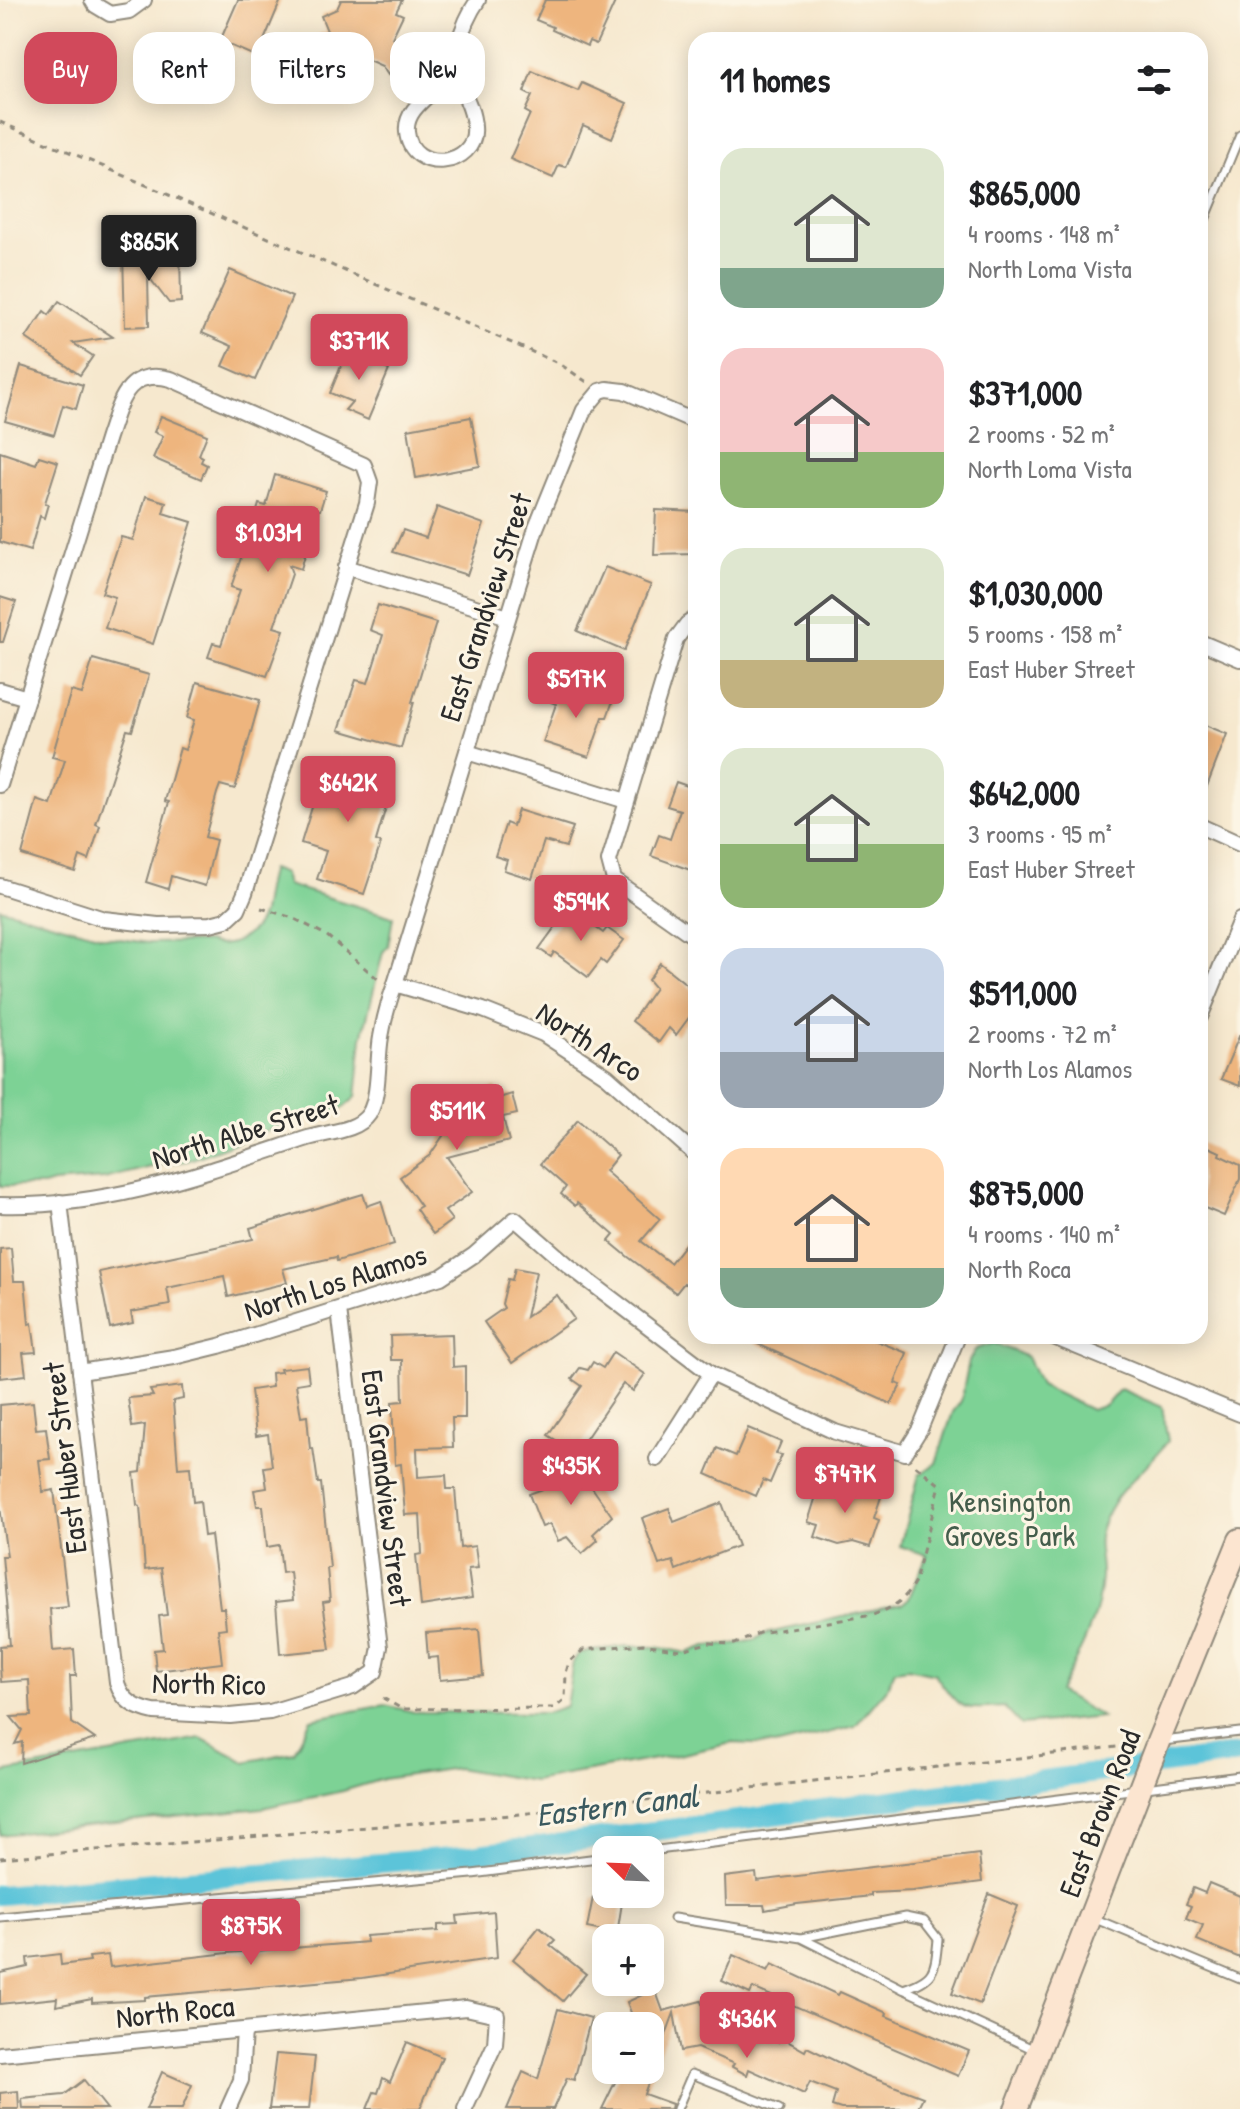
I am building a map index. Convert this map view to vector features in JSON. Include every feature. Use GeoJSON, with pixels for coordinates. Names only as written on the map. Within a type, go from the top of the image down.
{"type":"FeatureCollection","features":[{"type":"Feature","properties":{"kind":"main road","name":"East Brown Road"},"geometry":{"type":"LineString","coordinates":[[1016,2109],[1240,1540]]}},
{"type":"Feature","properties":{"kind":"street"},"geometry":{"type":"LineString","coordinates":[[92,0],[110,14],[129,11],[144,0]]}},
{"type":"Feature","properties":{"kind":"street"},"geometry":{"type":"LineString","coordinates":[[464,32],[478,0]]}},
{"type":"Feature","properties":{"kind":"street"},"geometry":{"type":"LineString","coordinates":[[453,69],[470,107],[475,130],[467,151],[452,161],[432,163],[414,151],[407,132],[410,115],[453,69]]}},
{"type":"Feature","properties":{"kind":"street"},"geometry":{"type":"LineString","coordinates":[[0,785],[115,416],[126,391],[141,378],[171,379],[356,460],[369,473],[367,503],[245,893],[233,916],[210,924],[122,922],[85,914],[0,886]]}},
{"type":"Feature","properties":{"kind":"street"},"geometry":{"type":"LineString","coordinates":[[600,391],[624,391],[688,419]]}},
{"type":"Feature","properties":{"kind":"street","name":"East Grandview Street"},"geometry":{"type":"LineString","coordinates":[[395,984],[552,484],[584,410],[600,391]]}},
{"type":"Feature","properties":{"kind":"street"},"geometry":{"type":"LineString","coordinates":[[346,567],[508,617]]}},
{"type":"Feature","properties":{"kind":"street"},"geometry":{"type":"LineString","coordinates":[[688,623],[676,639],[609,861],[614,880],[688,932]]}},
{"type":"Feature","properties":{"kind":"street"},"geometry":{"type":"LineString","coordinates":[[1208,645],[1240,659]]}},
{"type":"Feature","properties":{"kind":"street"},"geometry":{"type":"LineString","coordinates":[[0,690],[27,698]]}},
{"type":"Feature","properties":{"kind":"street"},"geometry":{"type":"LineString","coordinates":[[467,752],[626,801]]}},
{"type":"Feature","properties":{"kind":"street"},"geometry":{"type":"LineString","coordinates":[[1208,830],[1240,844]]}},
{"type":"Feature","properties":{"kind":"street"},"geometry":{"type":"LineString","coordinates":[[1208,998],[1240,920]]}},
{"type":"Feature","properties":{"kind":"street","name":"North Arco"},"geometry":{"type":"LineString","coordinates":[[395,984],[483,1010],[543,1034],[607,1076],[688,1148]]}},
{"type":"Feature","properties":{"kind":"street","name":"North Albe Street"},"geometry":{"type":"LineString","coordinates":[[0,1205],[107,1197],[169,1184],[362,1122],[368,1116],[374,1099],[381,1035],[395,984]]}},
{"type":"Feature","properties":{"kind":"street","name":"East Huber Street"},"geometry":{"type":"LineString","coordinates":[[60,1202],[117,1683],[130,1704]]}},
{"type":"Feature","properties":{"kind":"street","name":"North Los Alamos"},"geometry":{"type":"LineString","coordinates":[[80,1372],[197,1352],[441,1277],[474,1255],[515,1219],[569,1266],[711,1374],[835,1432],[905,1453]]}},
{"type":"Feature","properties":{"kind":"street","name":"East Grandview Street"},"geometry":{"type":"LineString","coordinates":[[339,1310],[381,1655],[375,1672]]}},
{"type":"Feature","properties":{"kind":"street"},"geometry":{"type":"LineString","coordinates":[[905,1453],[920,1429],[955,1344]]}},
{"type":"Feature","properties":{"kind":"street"},"geometry":{"type":"LineString","coordinates":[[1080,1344],[1240,1414]]}},
{"type":"Feature","properties":{"kind":"street"},"geometry":{"type":"LineString","coordinates":[[657,1459],[711,1374]]}},
{"type":"Feature","properties":{"kind":"street","name":"North Rico"},"geometry":{"type":"LineString","coordinates":[[130,1704],[154,1712],[257,1715],[353,1687],[375,1672]]}},
{"type":"Feature","properties":{"kind":"street","name":"North Roca"},"geometry":{"type":"LineString","coordinates":[[0,2054],[466,2008],[497,2015],[495,2044],[465,2109]]}},
{"type":"Feature","properties":{"kind":"street"},"geometry":{"type":"LineString","coordinates":[[228,2109],[241,2080],[244,2030]]}},
{"type":"Feature","properties":{"kind":"lane"},"geometry":{"type":"LineString","coordinates":[[1208,213],[1240,135]]}},
{"type":"Feature","properties":{"kind":"lane"},"geometry":{"type":"LineString","coordinates":[[1158,1742],[1240,1732]]}},
{"type":"Feature","properties":{"kind":"lane"},"geometry":{"type":"LineString","coordinates":[[664,1849],[1240,1776]]}},
{"type":"Feature","properties":{"kind":"lane"},"geometry":{"type":"LineString","coordinates":[[0,1917],[472,1874],[592,1859]]}},
{"type":"Feature","properties":{"kind":"lane"},"geometry":{"type":"LineString","coordinates":[[801,1938],[905,1917],[924,1921],[938,1939],[935,1967],[925,1982],[903,1989]]}},
{"type":"Feature","properties":{"kind":"lane"},"geometry":{"type":"LineString","coordinates":[[1091,1917],[1240,1979]]}},
{"type":"Feature","properties":{"kind":"lane"},"geometry":{"type":"LineString","coordinates":[[674,1918],[801,1938],[1037,2051]]}},
{"type":"Feature","properties":{"kind":"lane"},"geometry":{"type":"LineString","coordinates":[[677,2109],[692,2074],[779,2109]]}},
{"type":"Feature","properties":{"kind":"path"},"geometry":{"type":"LineString","coordinates":[[0,122],[558,363],[600,391]]}},
{"type":"Feature","properties":{"kind":"path"},"geometry":{"type":"LineString","coordinates":[[261,908],[308,925],[344,949],[379,980]]}},
{"type":"Feature","properties":{"kind":"path"},"geometry":{"type":"LineString","coordinates":[[383,1698],[402,1709],[555,1708],[565,1699],[569,1662],[583,1650],[643,1644],[681,1650],[708,1643],[735,1644],[759,1633],[886,1611],[908,1595],[915,1582],[940,1485],[915,1466],[905,1453]]}},
{"type":"Feature","properties":{"kind":"path"},"geometry":{"type":"LineString","coordinates":[[0,1858],[511,1815],[1158,1742]]}},
{"type":"Feature","properties":{"kind":"green space"},"geometry":{"type":"Polygon","coordinates":[[[271,869],[284,874],[287,885],[393,917],[362,1038],[356,1097],[342,1109],[307,1116],[187,1161],[104,1179],[43,1186],[0,1186],[0,908],[105,937],[149,943],[232,943],[247,935],[259,921],[271,869]]]}},
{"type":"Feature","properties":{"kind":"green space","name":"Kensington Groves Park"},"geometry":{"type":"Polygon","coordinates":[[[996,1344],[1027,1357],[1040,1385],[1091,1410],[1106,1405],[1120,1389],[1162,1407],[1168,1441],[1122,1491],[1107,1514],[1099,1540],[1101,1577],[1096,1607],[1086,1636],[1059,1692],[1102,1717],[1021,1725],[1004,1707],[963,1706],[935,1674],[908,1668],[895,1670],[886,1690],[855,1726],[779,1745],[732,1743],[533,1781],[456,1768],[383,1779],[262,1808],[0,1835],[0,1773],[201,1738],[245,1762],[294,1752],[311,1719],[385,1705],[414,1712],[546,1713],[566,1706],[573,1662],[579,1653],[626,1646],[656,1647],[687,1653],[706,1646],[755,1640],[764,1634],[902,1604],[909,1598],[927,1555],[900,1546],[919,1475],[936,1463],[953,1412],[961,1401],[969,1361],[976,1349],[996,1344]]]}},
{"type":"Feature","properties":{"kind":"building"},"geometry":{"type":"Polygon","coordinates":[[[238,0],[281,0],[268,32],[251,32],[251,54],[235,47],[235,32],[224,32],[238,0]]]}},
{"type":"Feature","properties":{"kind":"building"},"geometry":{"type":"Polygon","coordinates":[[[341,0],[402,0],[396,12],[403,15],[395,32],[390,32],[390,74],[374,62],[374,32],[325,32],[321,16],[337,9],[341,0]]]}},
{"type":"Feature","properties":{"kind":"building"},"geometry":{"type":"Polygon","coordinates":[[[545,0],[616,0],[596,44],[589,41],[587,46],[536,20],[545,0]]]}},
{"type":"Feature","properties":{"kind":"building"},"geometry":{"type":"Polygon","coordinates":[[[532,71],[578,91],[582,83],[627,103],[612,138],[583,125],[566,167],[559,165],[553,178],[510,159],[530,114],[525,111],[532,96],[524,92],[532,71]]]}},
{"type":"Feature","properties":{"kind":"building"},"geometry":{"type":"Polygon","coordinates":[[[180,252],[181,302],[169,303],[148,276],[149,326],[125,327],[123,253],[180,252]]]}},
{"type":"Feature","properties":{"kind":"building"},"geometry":{"type":"Polygon","coordinates":[[[230,270],[292,297],[255,380],[223,366],[232,346],[202,333],[230,270]]]}},
{"type":"Feature","properties":{"kind":"building"},"geometry":{"type":"Polygon","coordinates":[[[59,301],[113,337],[73,343],[93,356],[80,375],[26,338],[44,311],[49,315],[59,301]]]}},
{"type":"Feature","properties":{"kind":"building"},"geometry":{"type":"Polygon","coordinates":[[[350,344],[371,353],[368,361],[389,370],[368,420],[345,410],[352,402],[330,393],[350,344]]]}},
{"type":"Feature","properties":{"kind":"building"},"geometry":{"type":"Polygon","coordinates":[[[21,366],[83,385],[76,409],[63,405],[54,435],[5,421],[21,366]]]}},
{"type":"Feature","properties":{"kind":"building"},"geometry":{"type":"Polygon","coordinates":[[[161,416],[207,435],[199,455],[203,457],[201,462],[207,465],[201,479],[153,458],[163,436],[154,432],[161,416]]]}},
{"type":"Feature","properties":{"kind":"building"},"geometry":{"type":"Polygon","coordinates":[[[471,417],[480,466],[416,478],[408,429],[471,417]]]}},
{"type":"Feature","properties":{"kind":"building"},"geometry":{"type":"Polygon","coordinates":[[[0,452],[36,464],[39,456],[58,462],[45,503],[48,504],[44,518],[40,516],[30,551],[0,542],[0,452]]]}},
{"type":"Feature","properties":{"kind":"building"},"geometry":{"type":"Polygon","coordinates":[[[275,475],[326,491],[301,569],[289,565],[292,574],[274,627],[284,630],[267,676],[208,657],[213,643],[221,645],[240,590],[231,587],[243,552],[236,549],[243,530],[251,532],[259,504],[266,506],[275,475]]]}},
{"type":"Feature","properties":{"kind":"building"},"geometry":{"type":"Polygon","coordinates":[[[146,496],[166,502],[163,513],[192,522],[153,644],[105,628],[115,597],[102,593],[121,537],[133,540],[146,496]]]}},
{"type":"Feature","properties":{"kind":"building"},"geometry":{"type":"Polygon","coordinates":[[[437,507],[484,524],[467,575],[393,552],[403,530],[426,538],[437,507]]]}},
{"type":"Feature","properties":{"kind":"building"},"geometry":{"type":"Polygon","coordinates":[[[656,510],[688,512],[688,554],[654,555],[656,510]]]}},
{"type":"Feature","properties":{"kind":"building"},"geometry":{"type":"Polygon","coordinates":[[[605,567],[651,585],[624,651],[577,631],[605,567]]]}},
{"type":"Feature","properties":{"kind":"building"},"geometry":{"type":"Polygon","coordinates":[[[0,597],[16,602],[3,642],[0,642],[0,597]]]}},
{"type":"Feature","properties":{"kind":"building"},"geometry":{"type":"Polygon","coordinates":[[[378,605],[436,623],[401,748],[339,730],[356,680],[368,683],[383,635],[370,630],[378,605]]]}},
{"type":"Feature","properties":{"kind":"building"},"geometry":{"type":"Polygon","coordinates":[[[93,659],[149,675],[132,731],[127,730],[96,824],[100,826],[89,860],[80,856],[75,872],[22,855],[37,800],[51,805],[65,760],[52,757],[65,711],[71,691],[82,694],[93,659]]]}},
{"type":"Feature","properties":{"kind":"building"},"geometry":{"type":"Polygon","coordinates":[[[197,682],[260,700],[235,789],[220,785],[217,793],[205,837],[216,840],[205,886],[171,876],[168,889],[146,882],[169,802],[165,801],[180,748],[185,750],[194,720],[187,718],[197,682]]]}},
{"type":"Feature","properties":{"kind":"building"},"geometry":{"type":"Polygon","coordinates":[[[558,683],[613,701],[607,717],[603,717],[589,757],[543,742],[556,704],[551,702],[558,683]]]}},
{"type":"Feature","properties":{"kind":"building"},"geometry":{"type":"Polygon","coordinates":[[[1208,726],[1227,734],[1208,784],[1208,726]]]}},
{"type":"Feature","properties":{"kind":"building"},"geometry":{"type":"Polygon","coordinates":[[[333,758],[384,773],[380,786],[391,790],[376,841],[381,843],[364,894],[317,879],[326,851],[301,843],[321,778],[326,779],[333,758]]]}},
{"type":"Feature","properties":{"kind":"building"},"geometry":{"type":"Polygon","coordinates":[[[676,782],[688,786],[688,869],[651,856],[659,835],[670,839],[680,810],[667,806],[676,782]]]}},
{"type":"Feature","properties":{"kind":"building"},"geometry":{"type":"Polygon","coordinates":[[[518,810],[573,827],[566,847],[544,841],[532,879],[504,870],[507,860],[495,856],[506,823],[513,826],[518,810]]]}},
{"type":"Feature","properties":{"kind":"building"},"geometry":{"type":"Polygon","coordinates":[[[569,908],[603,933],[607,928],[624,940],[606,964],[601,960],[588,977],[554,952],[551,957],[539,949],[569,908]]]}},
{"type":"Feature","properties":{"kind":"building"},"geometry":{"type":"Polygon","coordinates":[[[660,963],[688,986],[688,1019],[676,1035],[669,1028],[659,1042],[632,1021],[655,988],[648,980],[660,963]]]}},
{"type":"Feature","properties":{"kind":"building"},"geometry":{"type":"Polygon","coordinates":[[[1240,1034],[1240,1086],[1221,1079],[1240,1034]]]}},
{"type":"Feature","properties":{"kind":"building"},"geometry":{"type":"Polygon","coordinates":[[[496,1088],[499,1098],[512,1094],[517,1114],[503,1117],[509,1141],[447,1157],[472,1192],[445,1211],[452,1220],[433,1234],[416,1209],[421,1206],[400,1177],[430,1155],[449,1127],[441,1096],[458,1092],[459,1097],[496,1088]]]}},
{"type":"Feature","properties":{"kind":"building"},"geometry":{"type":"Polygon","coordinates":[[[578,1120],[618,1155],[605,1171],[660,1219],[641,1241],[670,1263],[688,1240],[688,1286],[684,1283],[676,1293],[627,1256],[609,1241],[614,1235],[577,1203],[575,1206],[561,1194],[566,1187],[540,1164],[578,1120]]]}},
{"type":"Feature","properties":{"kind":"building"},"geometry":{"type":"Polygon","coordinates":[[[1208,1147],[1240,1165],[1240,1179],[1224,1216],[1208,1209],[1208,1147]]]}},
{"type":"Feature","properties":{"kind":"building"},"geometry":{"type":"Polygon","coordinates":[[[363,1194],[367,1206],[381,1201],[394,1244],[337,1261],[336,1257],[283,1269],[287,1283],[228,1297],[224,1276],[167,1288],[170,1305],[131,1312],[133,1323],[110,1328],[99,1272],[253,1239],[250,1228],[363,1194]]]}},
{"type":"Feature","properties":{"kind":"building"},"geometry":{"type":"Polygon","coordinates":[[[11,1248],[14,1281],[25,1281],[29,1324],[32,1323],[36,1352],[23,1353],[26,1375],[0,1378],[0,1249],[11,1248]]]}},
{"type":"Feature","properties":{"kind":"building"},"geometry":{"type":"Polygon","coordinates":[[[515,1268],[536,1272],[526,1317],[557,1295],[574,1319],[512,1363],[484,1322],[504,1308],[502,1304],[508,1279],[512,1280],[515,1268]]]}},
{"type":"Feature","properties":{"kind":"building"},"geometry":{"type":"Polygon","coordinates":[[[452,1334],[453,1367],[465,1366],[465,1418],[452,1418],[453,1447],[417,1448],[418,1477],[446,1475],[447,1489],[455,1489],[460,1548],[475,1546],[478,1568],[468,1569],[472,1598],[421,1606],[416,1555],[422,1554],[420,1514],[405,1515],[401,1464],[395,1465],[392,1402],[403,1401],[402,1360],[391,1360],[390,1336],[452,1334]]]}},
{"type":"Feature","properties":{"kind":"building"},"geometry":{"type":"Polygon","coordinates":[[[758,1344],[884,1344],[907,1353],[895,1383],[901,1385],[891,1404],[758,1344]]]}},
{"type":"Feature","properties":{"kind":"building"},"geometry":{"type":"Polygon","coordinates":[[[613,1352],[645,1374],[633,1391],[623,1384],[576,1453],[548,1435],[582,1386],[572,1379],[580,1368],[588,1370],[593,1362],[603,1368],[613,1352]]]}},
{"type":"Feature","properties":{"kind":"building"},"geometry":{"type":"Polygon","coordinates":[[[307,1366],[309,1382],[296,1384],[301,1417],[307,1416],[310,1449],[313,1448],[318,1483],[321,1483],[330,1568],[327,1568],[330,1601],[323,1602],[330,1649],[280,1654],[276,1602],[293,1600],[290,1572],[282,1573],[279,1545],[267,1547],[263,1506],[257,1506],[254,1490],[267,1488],[264,1467],[272,1466],[268,1434],[256,1436],[251,1390],[272,1387],[271,1373],[281,1372],[280,1369],[307,1366]]]}},
{"type":"Feature","properties":{"kind":"building"},"geometry":{"type":"Polygon","coordinates":[[[182,1386],[183,1399],[173,1401],[178,1468],[190,1467],[193,1502],[200,1501],[204,1536],[211,1535],[220,1608],[224,1608],[226,1628],[218,1629],[222,1663],[156,1671],[154,1650],[163,1649],[159,1616],[167,1615],[161,1568],[145,1570],[134,1473],[141,1472],[145,1425],[132,1427],[128,1398],[153,1396],[150,1390],[182,1386]]]}},
{"type":"Feature","properties":{"kind":"building"},"geometry":{"type":"Polygon","coordinates":[[[33,1402],[36,1429],[46,1428],[50,1459],[39,1460],[43,1492],[54,1490],[68,1607],[50,1609],[53,1651],[74,1649],[76,1676],[70,1676],[72,1723],[95,1739],[21,1763],[22,1742],[15,1744],[22,1730],[11,1717],[31,1716],[29,1680],[1,1682],[0,1666],[0,1646],[10,1645],[2,1556],[7,1556],[0,1507],[0,1405],[33,1402]]]}},
{"type":"Feature","properties":{"kind":"building"},"geometry":{"type":"Polygon","coordinates":[[[748,1428],[781,1442],[776,1454],[782,1455],[770,1483],[763,1480],[756,1496],[706,1474],[717,1448],[736,1456],[748,1428]]]}},
{"type":"Feature","properties":{"kind":"building"},"geometry":{"type":"Polygon","coordinates":[[[570,1456],[612,1516],[593,1534],[598,1540],[582,1554],[567,1537],[558,1541],[550,1524],[542,1527],[529,1494],[543,1489],[570,1456]]]}},
{"type":"Feature","properties":{"kind":"building"},"geometry":{"type":"Polygon","coordinates":[[[820,1483],[858,1495],[860,1487],[882,1494],[874,1518],[879,1520],[870,1547],[853,1542],[839,1545],[815,1537],[819,1525],[808,1522],[820,1483]]]}},
{"type":"Feature","properties":{"kind":"building"},"geometry":{"type":"Polygon","coordinates":[[[722,1503],[738,1546],[676,1570],[673,1561],[659,1565],[642,1518],[669,1508],[674,1522],[722,1503]]]}},
{"type":"Feature","properties":{"kind":"building"},"geometry":{"type":"Polygon","coordinates":[[[479,1629],[483,1676],[440,1680],[438,1657],[428,1658],[426,1633],[479,1629]]]}},
{"type":"Feature","properties":{"kind":"building"},"geometry":{"type":"Polygon","coordinates":[[[979,1854],[982,1882],[871,1893],[871,1896],[765,1910],[764,1905],[726,1905],[725,1877],[756,1873],[757,1881],[979,1854]]]}},
{"type":"Feature","properties":{"kind":"building"},"geometry":{"type":"Polygon","coordinates":[[[1209,1883],[1240,1896],[1240,1958],[1197,1940],[1203,1925],[1186,1918],[1191,1906],[1186,1904],[1193,1888],[1205,1893],[1209,1883]]]}},
{"type":"Feature","properties":{"kind":"building"},"geometry":{"type":"Polygon","coordinates":[[[989,1894],[1018,1906],[980,2004],[952,1993],[989,1894]]]}},
{"type":"Feature","properties":{"kind":"building"},"geometry":{"type":"Polygon","coordinates":[[[592,1902],[592,1908],[621,1908],[619,1924],[592,1924],[592,1929],[587,1928],[592,1902]]]}},
{"type":"Feature","properties":{"kind":"building"},"geometry":{"type":"Polygon","coordinates":[[[494,1912],[497,1958],[362,1978],[145,1997],[145,2000],[92,2003],[92,1999],[56,2006],[57,1998],[0,2004],[0,1973],[28,1967],[27,1958],[60,1954],[61,1965],[108,1955],[110,1967],[228,1953],[367,1942],[366,1936],[438,1931],[438,1925],[458,1924],[457,1916],[494,1912]]]}},
{"type":"Feature","properties":{"kind":"building"},"geometry":{"type":"Polygon","coordinates":[[[539,1927],[555,1940],[550,1945],[586,1974],[563,2001],[513,1959],[539,1927]]]}},
{"type":"Feature","properties":{"kind":"building"},"geometry":{"type":"Polygon","coordinates":[[[733,1955],[768,1971],[772,1964],[969,2051],[958,2076],[753,1988],[750,1994],[722,1981],[733,1955]]]}},
{"type":"Feature","properties":{"kind":"building"},"geometry":{"type":"Polygon","coordinates":[[[640,1996],[658,1996],[663,2011],[701,2001],[742,2022],[741,2026],[778,2042],[780,2037],[805,2051],[807,2047],[862,2074],[923,2097],[917,2109],[841,2109],[832,2106],[836,2092],[810,2082],[804,2094],[749,2069],[747,2075],[732,2067],[734,2064],[697,2048],[681,2051],[674,2013],[664,2040],[664,2012],[631,2012],[627,2002],[640,1996]]]}},
{"type":"Feature","properties":{"kind":"building"},"geometry":{"type":"Polygon","coordinates":[[[558,2009],[591,2018],[574,2080],[567,2078],[553,2109],[507,2109],[523,2072],[538,2079],[558,2009]]]}},
{"type":"Feature","properties":{"kind":"building"},"geometry":{"type":"Polygon","coordinates":[[[407,2042],[442,2057],[420,2109],[367,2109],[374,2092],[378,2093],[383,2078],[390,2082],[407,2042]]]}},
{"type":"Feature","properties":{"kind":"building"},"geometry":{"type":"Polygon","coordinates":[[[276,2054],[315,2057],[309,2109],[269,2109],[276,2054]]]}},
{"type":"Feature","properties":{"kind":"building"},"geometry":{"type":"Polygon","coordinates":[[[162,2072],[192,2085],[182,2109],[146,2109],[162,2072]]]}},
{"type":"Feature","properties":{"kind":"building"},"geometry":{"type":"Polygon","coordinates":[[[84,2080],[107,2109],[23,2109],[22,2099],[64,2095],[84,2080]]]}},
{"type":"Feature","properties":{"kind":"building"},"geometry":{"type":"Polygon","coordinates":[[[614,2084],[648,2084],[644,2094],[672,2104],[671,2109],[602,2109],[614,2084]]]}},
{"type":"Feature","properties":{"kind":"building"},"geometry":{"type":"Polygon","coordinates":[[[18,2091],[19,2109],[0,2109],[0,2093],[18,2091]]]}},
{"type":"Feature","properties":{"kind":"waterway","name":"Eastern Canal"},"geometry":{"type":"LineString","coordinates":[[0,1895],[464,1856],[1240,1754]]}}]}
